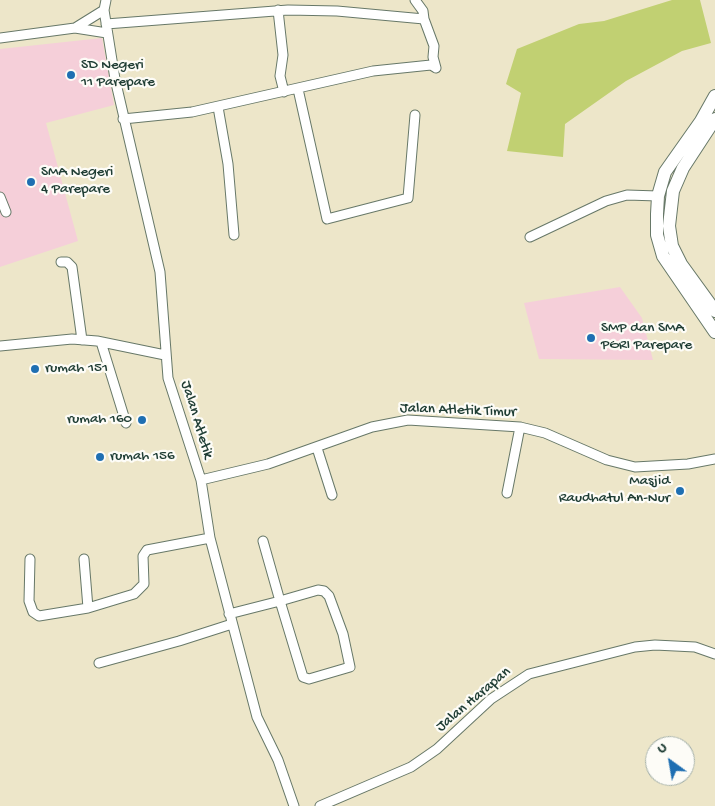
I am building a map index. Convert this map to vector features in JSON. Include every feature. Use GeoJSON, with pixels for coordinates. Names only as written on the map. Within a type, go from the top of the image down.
{"type":"FeatureCollection","features":[{"type":"Feature","properties":{"kind":"main road"},"geometry":{"type":"LineString","coordinates":[[715,96],[701,121],[665,172],[658,196],[657,235],[661,251],[715,332]]}},
{"type":"Feature","properties":{"kind":"main road"},"geometry":{"type":"LineString","coordinates":[[715,119],[683,168],[673,191],[668,226],[672,246],[681,264],[715,312]]}},
{"type":"Feature","properties":{"kind":"street","name":"Jalan Atletik"},"geometry":{"type":"LineString","coordinates":[[106,0],[104,10],[106,29],[123,118],[160,272],[165,356],[173,395],[201,480],[210,538],[257,717],[278,760],[294,806]]}},
{"type":"Feature","properties":{"kind":"street"},"geometry":{"type":"LineString","coordinates":[[123,118],[192,112],[373,71],[431,64],[436,68],[433,57],[434,46],[424,19],[424,12],[415,0]]}},
{"type":"Feature","properties":{"kind":"street"},"geometry":{"type":"LineString","coordinates":[[75,28],[104,10]]}},
{"type":"Feature","properties":{"kind":"street"},"geometry":{"type":"LineString","coordinates":[[0,38],[75,28],[106,29],[278,10],[337,11],[424,19]]}},
{"type":"Feature","properties":{"kind":"street"},"geometry":{"type":"LineString","coordinates":[[278,10],[283,55],[280,76],[284,92]]}},
{"type":"Feature","properties":{"kind":"street"},"geometry":{"type":"LineString","coordinates":[[298,89],[327,219],[408,198],[414,115]]}},
{"type":"Feature","properties":{"kind":"street"},"geometry":{"type":"LineString","coordinates":[[218,107],[228,164],[234,234]]}},
{"type":"Feature","properties":{"kind":"street"},"geometry":{"type":"LineString","coordinates":[[530,237],[606,201],[627,195],[658,196]]}},
{"type":"Feature","properties":{"kind":"street"},"geometry":{"type":"LineString","coordinates":[[0,197],[6,212]]}},
{"type":"Feature","properties":{"kind":"street"},"geometry":{"type":"LineString","coordinates":[[60,262],[67,262],[72,267],[82,340]]}},
{"type":"Feature","properties":{"kind":"street"},"geometry":{"type":"LineString","coordinates":[[0,346],[53,340],[82,340],[101,342],[165,356]]}},
{"type":"Feature","properties":{"kind":"street"},"geometry":{"type":"LineString","coordinates":[[101,342],[126,424]]}},
{"type":"Feature","properties":{"kind":"street","name":"Jalan Atletik Timur"},"geometry":{"type":"LineString","coordinates":[[201,480],[268,464],[372,427],[408,420],[520,427],[545,433],[607,460],[634,467],[688,464],[715,459]]}},
{"type":"Feature","properties":{"kind":"street"},"geometry":{"type":"LineString","coordinates":[[508,493],[520,427]]}},
{"type":"Feature","properties":{"kind":"street"},"geometry":{"type":"LineString","coordinates":[[317,448],[332,495]]}},
{"type":"Feature","properties":{"kind":"street"},"geometry":{"type":"LineString","coordinates":[[30,559],[29,601],[39,616],[88,608],[122,599],[141,588],[144,584],[143,556],[147,550],[210,538]]}},
{"type":"Feature","properties":{"kind":"street"},"geometry":{"type":"LineString","coordinates":[[229,614],[280,601],[318,590],[327,593],[345,641],[351,664],[348,669],[309,678],[303,677],[280,601],[263,542]]}},
{"type":"Feature","properties":{"kind":"street"},"geometry":{"type":"LineString","coordinates":[[84,559],[88,608]]}},
{"type":"Feature","properties":{"kind":"street"},"geometry":{"type":"LineString","coordinates":[[100,663],[179,642],[232,624]]}},
{"type":"Feature","properties":{"kind":"street","name":"Jalan Harapan"},"geometry":{"type":"LineString","coordinates":[[320,806],[411,768],[437,748],[491,699],[529,674],[635,647],[655,645],[695,647],[715,654]]}},
{"type":"Feature","properties":{"kind":"shaded area","name":"SMA Negeri 4 Parepare"},"geometry":{"type":"Polygon","coordinates":[[[102,38],[114,105],[46,123],[78,241],[0,267],[0,49],[102,38]]]}},
{"type":"Feature","properties":{"kind":"shaded area","name":"SMP dan SMA PGRI Parepare"},"geometry":{"type":"Polygon","coordinates":[[[620,287],[642,318],[653,360],[539,359],[524,303],[620,287]]]}},
{"type":"Feature","properties":{"kind":"green space"},"geometry":{"type":"Polygon","coordinates":[[[672,0],[700,0],[711,43],[682,51],[626,81],[565,124],[563,157],[507,151],[521,93],[506,84],[517,49],[579,24],[604,21],[672,0]]]}},
{"type":"Feature","properties":{"kind":"place","name":"SD Negeri 11 Parepare"},"geometry":{"type":"Point","coordinates":[71,75]}},
{"type":"Feature","properties":{"kind":"place","name":"SMA Negeri 4 Parepare"},"geometry":{"type":"Point","coordinates":[31,182]}},
{"type":"Feature","properties":{"kind":"place","name":"SMP dan SMA PGRI Parepare"},"geometry":{"type":"Point","coordinates":[591,338]}},
{"type":"Feature","properties":{"kind":"place","name":"rumah 151"},"geometry":{"type":"Point","coordinates":[35,369]}},
{"type":"Feature","properties":{"kind":"place","name":"rumah 160"},"geometry":{"type":"Point","coordinates":[142,420]}},
{"type":"Feature","properties":{"kind":"place","name":"rumah 156"},"geometry":{"type":"Point","coordinates":[100,457]}},
{"type":"Feature","properties":{"kind":"place","name":"Masjid Raudhatul An-Nur"},"geometry":{"type":"Point","coordinates":[680,491]}}]}
